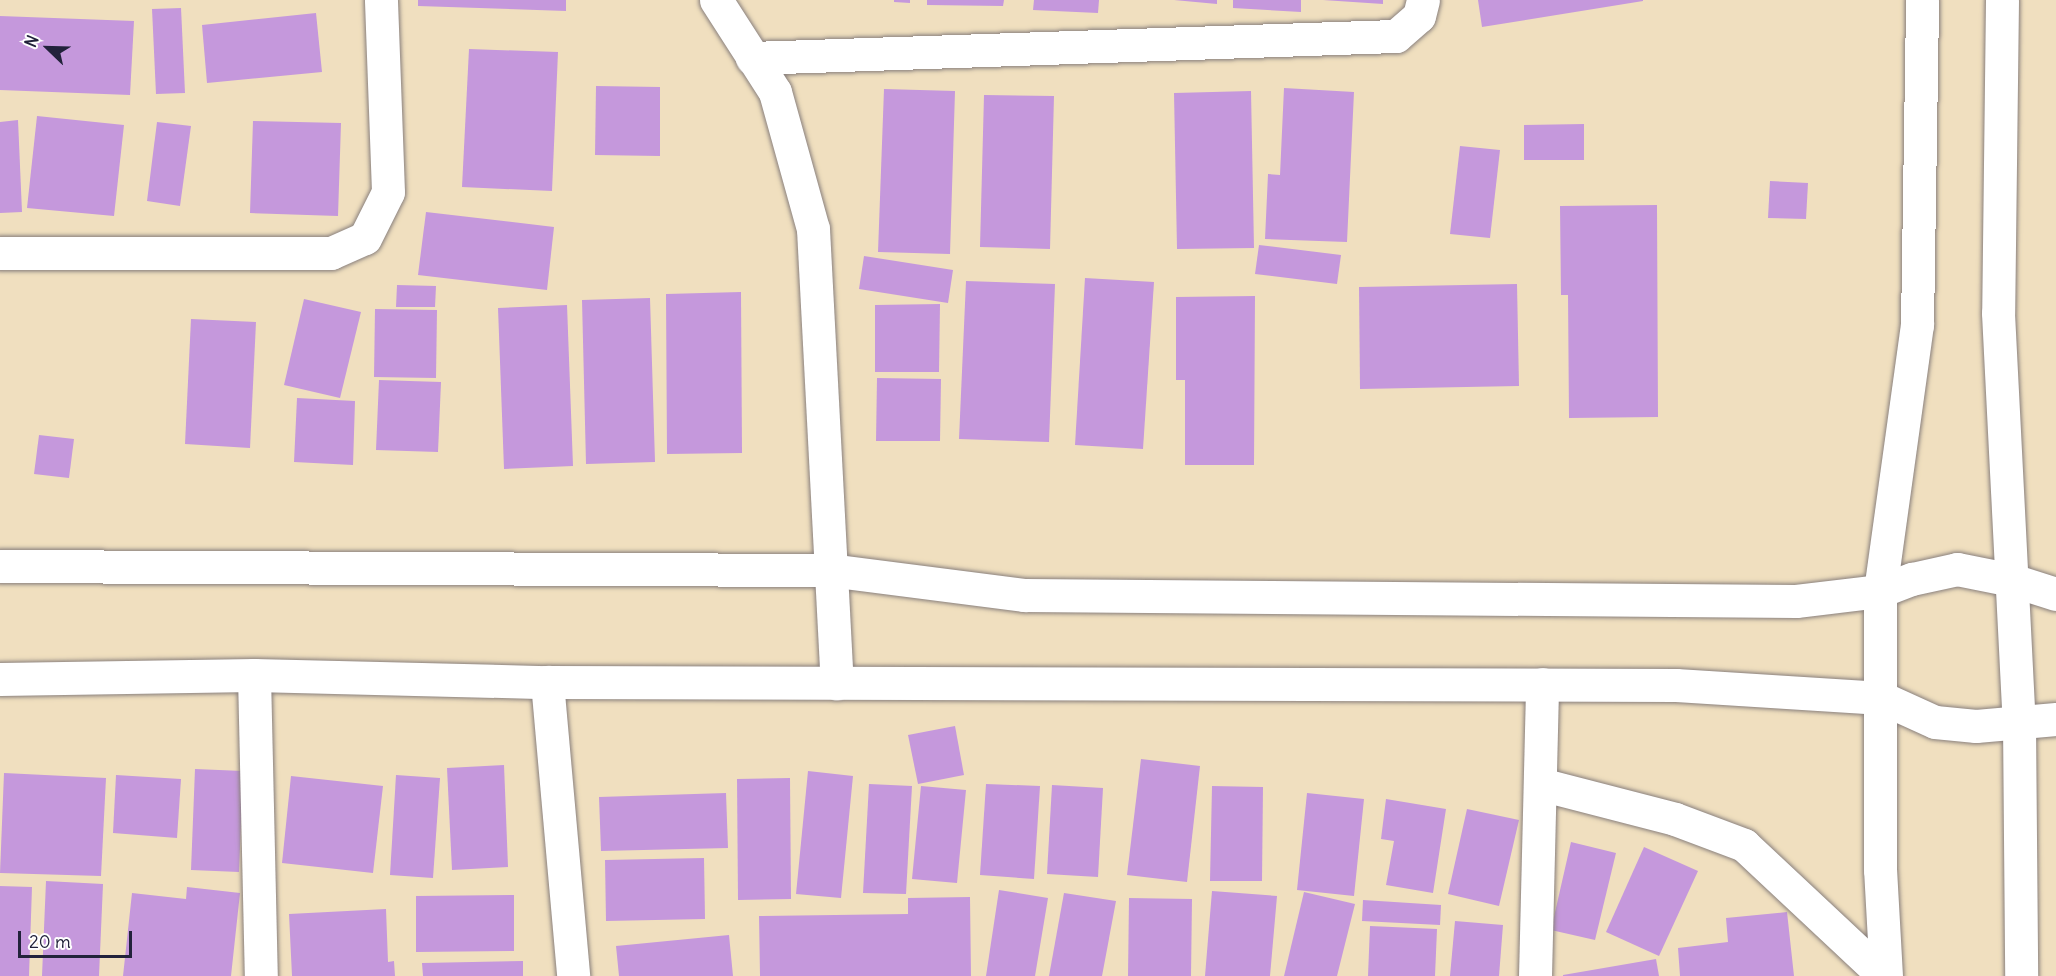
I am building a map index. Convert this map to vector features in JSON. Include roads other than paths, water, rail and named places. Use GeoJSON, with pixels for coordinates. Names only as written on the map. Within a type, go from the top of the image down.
{"type":"FeatureCollection","features":[{"type":"Feature","properties":{"kind":"street"},"geometry":{"type":"LineString","coordinates":[[0,253],[331,253],[365,238],[388,192],[381,0]]}},
{"type":"Feature","properties":{"kind":"street"},"geometry":{"type":"LineString","coordinates":[[716,0],[775,93],[813,229],[829,570],[837,683]]}},
{"type":"Feature","properties":{"kind":"street"},"geometry":{"type":"LineString","coordinates":[[753,57],[1396,36],[1419,16],[1423,0]]}},
{"type":"Feature","properties":{"kind":"street"},"geometry":{"type":"LineString","coordinates":[[1885,976],[1880,870],[1882,698],[1880,591],[1917,325],[1922,0]]}},
{"type":"Feature","properties":{"kind":"street"},"geometry":{"type":"LineString","coordinates":[[2002,0],[1998,313],[2019,723],[2021,976]]}},
{"type":"Feature","properties":{"kind":"street"},"geometry":{"type":"LineString","coordinates":[[0,566],[829,570],[1024,595],[1796,601],[1880,591],[1912,579],[1957,569],[2012,580],[2056,594]]}},
{"type":"Feature","properties":{"kind":"street"},"geometry":{"type":"LineString","coordinates":[[0,679],[254,675],[547,682],[1676,685],[1882,698],[1935,722],[1976,726],[2056,719]]}},
{"type":"Feature","properties":{"kind":"street"},"geometry":{"type":"LineString","coordinates":[[254,675],[261,976]]}},
{"type":"Feature","properties":{"kind":"street"},"geometry":{"type":"LineString","coordinates":[[547,682],[573,976]]}},
{"type":"Feature","properties":{"kind":"street"},"geometry":{"type":"LineString","coordinates":[[1535,976],[1542,684]]}},
{"type":"Feature","properties":{"kind":"street"},"geometry":{"type":"LineString","coordinates":[[1540,784],[1675,819],[1744,845],[1885,976]]}}]}
